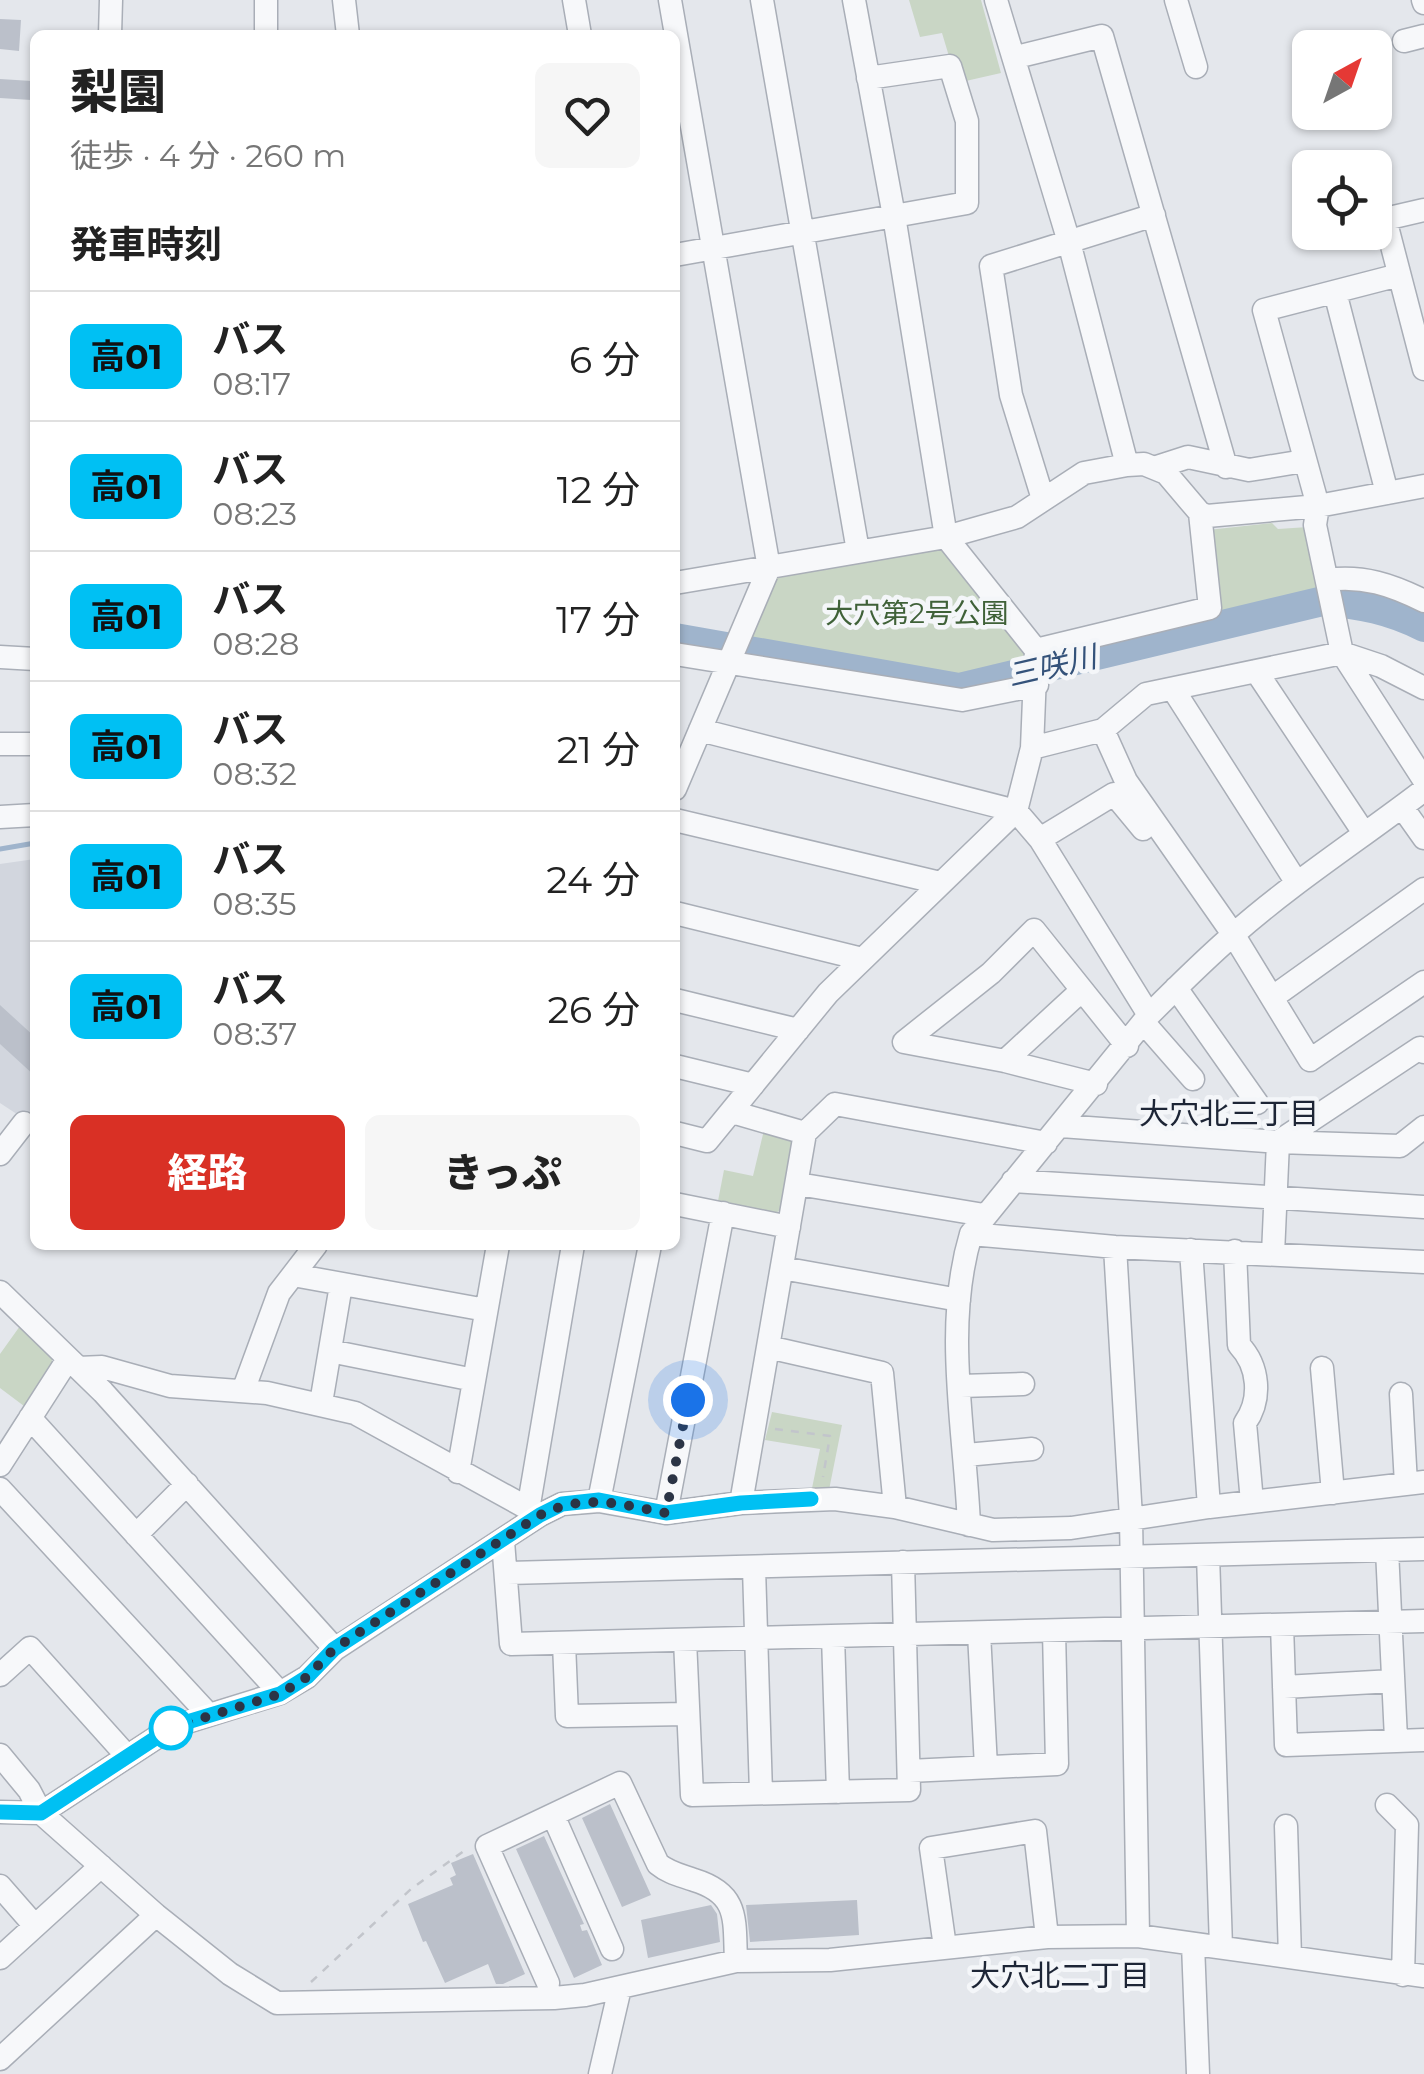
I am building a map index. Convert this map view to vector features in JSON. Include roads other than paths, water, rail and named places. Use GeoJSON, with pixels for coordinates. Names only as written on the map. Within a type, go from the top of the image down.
{"type":"FeatureCollection","features":[{"type":"Feature","properties":{"kind":"street"},"geometry":{"type":"LineString","coordinates":[[110,30],[111,0]]}},
{"type":"Feature","properties":{"kind":"street"},"geometry":{"type":"LineString","coordinates":[[266,0],[266,30]]}},
{"type":"Feature","properties":{"kind":"street"},"geometry":{"type":"LineString","coordinates":[[344,0],[347,30]]}},
{"type":"Feature","properties":{"kind":"street"},"geometry":{"type":"LineString","coordinates":[[574,0],[579,30]]}},
{"type":"Feature","properties":{"kind":"street"},"geometry":{"type":"LineString","coordinates":[[670,0],[675,30]]}},
{"type":"Feature","properties":{"kind":"street"},"geometry":{"type":"LineString","coordinates":[[762,0],[858,551]]}},
{"type":"Feature","properties":{"kind":"street"},"geometry":{"type":"LineString","coordinates":[[680,1134],[707,1141],[862,959],[1016,811],[1032,748],[1036,650],[946,537],[854,0]]}},
{"type":"Feature","properties":{"kind":"street"},"geometry":{"type":"LineString","coordinates":[[996,0],[1069,242],[1127,464]]}},
{"type":"Feature","properties":{"kind":"street"},"geometry":{"type":"LineString","coordinates":[[1176,0],[1196,67]]}},
{"type":"Feature","properties":{"kind":"street"},"geometry":{"type":"LineString","coordinates":[[1016,57],[1102,36],[1226,467]]}},
{"type":"Feature","properties":{"kind":"street"},"geometry":{"type":"LineString","coordinates":[[680,57],[769,568],[680,777]]}},
{"type":"Feature","properties":{"kind":"street"},"geometry":{"type":"LineString","coordinates":[[680,254],[967,203],[967,121],[950,66],[868,78]]}},
{"type":"Feature","properties":{"kind":"street"},"geometry":{"type":"LineString","coordinates":[[1424,210],[1385,219],[1424,369]]}},
{"type":"Feature","properties":{"kind":"street"},"geometry":{"type":"LineString","coordinates":[[1043,498],[1012,395],[991,266],[1154,215]]}},
{"type":"Feature","properties":{"kind":"street"},"geometry":{"type":"LineString","coordinates":[[1398,275],[1264,310],[1318,506],[1314,525],[1342,653],[1424,780]]}},
{"type":"Feature","properties":{"kind":"street"},"geometry":{"type":"LineString","coordinates":[[1334,292],[1387,492]]}},
{"type":"Feature","properties":{"kind":"street"},"geometry":{"type":"LineString","coordinates":[[1157,467],[1188,457],[1248,470],[1304,461]]}},
{"type":"Feature","properties":{"kind":"street"},"geometry":{"type":"LineString","coordinates":[[680,582],[946,537],[1018,517],[1084,473],[1127,464],[1157,467],[1166,472],[1200,514],[1210,608],[1036,650]]}},
{"type":"Feature","properties":{"kind":"street"},"geometry":{"type":"LineString","coordinates":[[1200,514],[1318,506],[1424,486]]}},
{"type":"Feature","properties":{"kind":"street"},"geometry":{"type":"LineString","coordinates":[[1329,594],[1346,577],[1389,584],[1424,601]]}},
{"type":"Feature","properties":{"kind":"street"},"geometry":{"type":"LineString","coordinates":[[1032,748],[1103,730],[1146,694],[1342,653],[1381,666],[1424,688]]}},
{"type":"Feature","properties":{"kind":"street"},"geometry":{"type":"LineString","coordinates":[[680,654],[732,654],[962,700],[1036,686]]}},
{"type":"Feature","properties":{"kind":"street"},"geometry":{"type":"LineString","coordinates":[[0,658],[30,659]]}},
{"type":"Feature","properties":{"kind":"street"},"geometry":{"type":"LineString","coordinates":[[1256,671],[1364,832]]}},
{"type":"Feature","properties":{"kind":"street"},"geometry":{"type":"LineString","coordinates":[[1173,689],[1297,883]]}},
{"type":"Feature","properties":{"kind":"street"},"geometry":{"type":"LineString","coordinates":[[700,730],[1016,811],[1040,839],[1146,1019],[1193,1079]]}},
{"type":"Feature","properties":{"kind":"street"},"geometry":{"type":"LineString","coordinates":[[1103,730],[1126,780],[1233,934],[1310,1060],[1424,982]]}},
{"type":"Feature","properties":{"kind":"street"},"geometry":{"type":"LineString","coordinates":[[0,744],[30,744]]}},
{"type":"Feature","properties":{"kind":"street"},"geometry":{"type":"LineString","coordinates":[[969,1525],[957,1330],[961,1267],[977,1224],[1176,988],[1233,934],[1424,790]]}},
{"type":"Feature","properties":{"kind":"street"},"geometry":{"type":"LineString","coordinates":[[1040,839],[1114,794],[1156,846],[1184,862]]}},
{"type":"Feature","properties":{"kind":"street"},"geometry":{"type":"LineString","coordinates":[[1402,807],[1424,838]]}},
{"type":"Feature","properties":{"kind":"street"},"geometry":{"type":"LineString","coordinates":[[0,817],[30,816]]}},
{"type":"Feature","properties":{"kind":"street"},"geometry":{"type":"LineString","coordinates":[[680,821],[940,882]]}},
{"type":"Feature","properties":{"kind":"street"},"geometry":{"type":"LineString","coordinates":[[1272,997],[1424,889]]}},
{"type":"Feature","properties":{"kind":"street"},"geometry":{"type":"LineString","coordinates":[[680,914],[862,959]]}},
{"type":"Feature","properties":{"kind":"street"},"geometry":{"type":"LineString","coordinates":[[1096,1084],[1005,1061],[904,1042],[1008,957],[1034,930],[1126,1046]]}},
{"type":"Feature","properties":{"kind":"street"},"geometry":{"type":"LineString","coordinates":[[1176,988],[1257,1103]]}},
{"type":"Feature","properties":{"kind":"street"},"geometry":{"type":"LineString","coordinates":[[1005,1061],[1082,990]]}},
{"type":"Feature","properties":{"kind":"street"},"geometry":{"type":"LineString","coordinates":[[680,1001],[798,1030]]}},
{"type":"Feature","properties":{"kind":"street"},"geometry":{"type":"LineString","coordinates":[[1278,1142],[1420,1048],[1424,1052]]}},
{"type":"Feature","properties":{"kind":"street"},"geometry":{"type":"LineString","coordinates":[[680,1067],[754,1085]]}},
{"type":"Feature","properties":{"kind":"street"},"geometry":{"type":"LineString","coordinates":[[741,1503],[804,1133],[835,1104],[1054,1134],[1400,1146],[1424,1127]]}},
{"type":"Feature","properties":{"kind":"street"},"geometry":{"type":"LineString","coordinates":[[732,1112],[804,1133]]}},
{"type":"Feature","properties":{"kind":"street"},"geometry":{"type":"LineString","coordinates":[[0,1154],[24,1123]]}},
{"type":"Feature","properties":{"kind":"street"},"geometry":{"type":"LineString","coordinates":[[1273,1254],[1278,1142]]}},
{"type":"Feature","properties":{"kind":"street"},"geometry":{"type":"LineString","coordinates":[[1013,1181],[1424,1207]]}},
{"type":"Feature","properties":{"kind":"street"},"geometry":{"type":"LineString","coordinates":[[798,1184],[977,1224],[1115,1247],[1424,1262]]}},
{"type":"Feature","properties":{"kind":"street"},"geometry":{"type":"LineString","coordinates":[[680,1205],[789,1226]]}},
{"type":"Feature","properties":{"kind":"street"},"geometry":{"type":"LineString","coordinates":[[666,1513],[723,1214]]}},
{"type":"Feature","properties":{"kind":"street"},"geometry":{"type":"LineString","coordinates":[[1115,1247],[1132,1518],[1138,1936]]}},
{"type":"Feature","properties":{"kind":"street"},"geometry":{"type":"LineString","coordinates":[[243,1391],[280,1293],[312,1250]]}},
{"type":"Feature","properties":{"kind":"street"},"geometry":{"type":"LineString","coordinates":[[458,1472],[497,1250]]}},
{"type":"Feature","properties":{"kind":"street"},"geometry":{"type":"LineString","coordinates":[[534,1513],[572,1250]]}},
{"type":"Feature","properties":{"kind":"street"},"geometry":{"type":"LineString","coordinates":[[599,1500],[649,1250]]}},
{"type":"Feature","properties":{"kind":"street"},"geometry":{"type":"LineString","coordinates":[[1191,1250],[1208,1507]]}},
{"type":"Feature","properties":{"kind":"street"},"geometry":{"type":"LineString","coordinates":[[1235,1252],[1239,1345],[1253,1359],[1256,1406],[1244,1422],[1252,1502]]}},
{"type":"Feature","properties":{"kind":"street"},"geometry":{"type":"LineString","coordinates":[[782,1268],[959,1300]]}},
{"type":"Feature","properties":{"kind":"street"},"geometry":{"type":"LineString","coordinates":[[292,1275],[486,1310]]}},
{"type":"Feature","properties":{"kind":"street"},"geometry":{"type":"LineString","coordinates":[[322,1403],[340,1286]]}},
{"type":"Feature","properties":{"kind":"street"},"geometry":{"type":"LineString","coordinates":[[0,1292],[187,1484],[334,1649]]}},
{"type":"Feature","properties":{"kind":"street"},"geometry":{"type":"LineString","coordinates":[[768,1347],[882,1374],[895,1507]]}},
{"type":"Feature","properties":{"kind":"street"},"geometry":{"type":"LineString","coordinates":[[330,1351],[474,1380]]}},
{"type":"Feature","properties":{"kind":"street"},"geometry":{"type":"LineString","coordinates":[[73,1364],[170,1386],[243,1391],[322,1403],[355,1413],[534,1513]]}},
{"type":"Feature","properties":{"kind":"street"},"geometry":{"type":"LineString","coordinates":[[0,1465],[30,1418],[73,1364]]}},
{"type":"Feature","properties":{"kind":"street"},"geometry":{"type":"LineString","coordinates":[[1322,1368],[1333,1493]]}},
{"type":"Feature","properties":{"kind":"street"},"geometry":{"type":"LineString","coordinates":[[960,1386],[1023,1384]]}},
{"type":"Feature","properties":{"kind":"street"},"geometry":{"type":"LineString","coordinates":[[0,1812],[41,1813],[174,1726],[280,1694],[307,1677],[334,1649],[503,1541],[534,1513],[562,1504],[599,1500],[666,1513],[741,1503],[834,1499],[895,1507],[993,1530],[1071,1528],[1208,1507],[1415,1483],[1401,1394]]}},
{"type":"Feature","properties":{"kind":"street"},"geometry":{"type":"LineString","coordinates":[[30,1418],[280,1694]]}},
{"type":"Feature","properties":{"kind":"street"},"geometry":{"type":"LineString","coordinates":[[966,1454],[1032,1449]]}},
{"type":"Feature","properties":{"kind":"street"},"geometry":{"type":"LineString","coordinates":[[136,1535],[187,1484]]}},
{"type":"Feature","properties":{"kind":"street"},"geometry":{"type":"LineString","coordinates":[[0,1488],[208,1715]]}},
{"type":"Feature","properties":{"kind":"street"},"geometry":{"type":"LineString","coordinates":[[503,1541],[511,1644],[1424,1622]]}},
{"type":"Feature","properties":{"kind":"street"},"geometry":{"type":"LineString","coordinates":[[506,1572],[1424,1549]]}},
{"type":"Feature","properties":{"kind":"street"},"geometry":{"type":"LineString","coordinates":[[1387,1550],[1396,1739]]}},
{"type":"Feature","properties":{"kind":"street"},"geometry":{"type":"LineString","coordinates":[[1208,1555],[1221,1946]]}},
{"type":"Feature","properties":{"kind":"street"},"geometry":{"type":"LineString","coordinates":[[686,1640],[692,1795],[909,1790],[902,1562]]}},
{"type":"Feature","properties":{"kind":"street"},"geometry":{"type":"LineString","coordinates":[[754,1568],[760,1793]]}},
{"type":"Feature","properties":{"kind":"street"},"geometry":{"type":"LineString","coordinates":[[1282,1625],[1286,1745],[1424,1740]]}},
{"type":"Feature","properties":{"kind":"street"},"geometry":{"type":"LineString","coordinates":[[910,1771],[1057,1764],[1054,1631]]}},
{"type":"Feature","properties":{"kind":"street"},"geometry":{"type":"LineString","coordinates":[[979,1632],[986,1767]]}},
{"type":"Feature","properties":{"kind":"street"},"geometry":{"type":"LineString","coordinates":[[832,1636],[838,1792]]}},
{"type":"Feature","properties":{"kind":"street"},"geometry":{"type":"LineString","coordinates":[[564,1643],[567,1716],[687,1714]]}},
{"type":"Feature","properties":{"kind":"street"},"geometry":{"type":"LineString","coordinates":[[0,1675],[30,1648],[126,1756]]}},
{"type":"Feature","properties":{"kind":"street"},"geometry":{"type":"LineString","coordinates":[[1284,1686],[1393,1681]]}},
{"type":"Feature","properties":{"kind":"street"},"geometry":{"type":"LineString","coordinates":[[0,1754],[41,1813],[156,1915],[230,1974],[277,2003],[554,1998],[620,1988],[736,1961],[830,1960],[1047,1937],[1138,1936],[1414,1976],[1407,1824],[1387,1805]]}},
{"type":"Feature","properties":{"kind":"street"},"geometry":{"type":"LineString","coordinates":[[548,1983],[487,1846],[620,1784],[658,1864],[668,1872],[714,1887],[726,1897],[734,1913],[736,1961]]}},
{"type":"Feature","properties":{"kind":"street"},"geometry":{"type":"LineString","coordinates":[[553,1815],[612,1949]]}},
{"type":"Feature","properties":{"kind":"street"},"geometry":{"type":"LineString","coordinates":[[1286,1826],[1290,1958]]}},
{"type":"Feature","properties":{"kind":"street"},"geometry":{"type":"LineString","coordinates":[[945,1947],[932,1848],[1035,1831],[1047,1937]]}},
{"type":"Feature","properties":{"kind":"street"},"geometry":{"type":"LineString","coordinates":[[0,1958],[101,1866]]}},
{"type":"Feature","properties":{"kind":"street"},"geometry":{"type":"LineString","coordinates":[[0,1886],[35,1926]]}},
{"type":"Feature","properties":{"kind":"street"},"geometry":{"type":"LineString","coordinates":[[0,2060],[156,1915]]}},
{"type":"Feature","properties":{"kind":"street"},"geometry":{"type":"LineString","coordinates":[[1193,1944],[1194,2054],[1198,2074]]}},
{"type":"Feature","properties":{"kind":"street"},"geometry":{"type":"LineString","coordinates":[[600,2074],[620,1988]]}},
{"type":"Feature","properties":{"kind":"waterway","name":"三咲川"},"geometry":{"type":"LineString","coordinates":[[680,639],[959,688],[1323,601],[1375,609],[1424,627]]}},
{"type":"Feature","properties":{"kind":"waterway","name":"三咲川"},"geometry":{"type":"LineString","coordinates":[[0,849],[30,844]]}},
{"type":"Feature","properties":{"kind":"district","name":"大穴北三丁目"},"geometry":{"type":"Point","coordinates":[1229,1113]}},
{"type":"Feature","properties":{"kind":"district","name":"大穴北二丁目"},"geometry":{"type":"Point","coordinates":[1060,1975]}},
{"type":"Feature","properties":{"kind":"park label","name":"大穴第2号公園"},"geometry":{"type":"Point","coordinates":[917,613]}}]}
